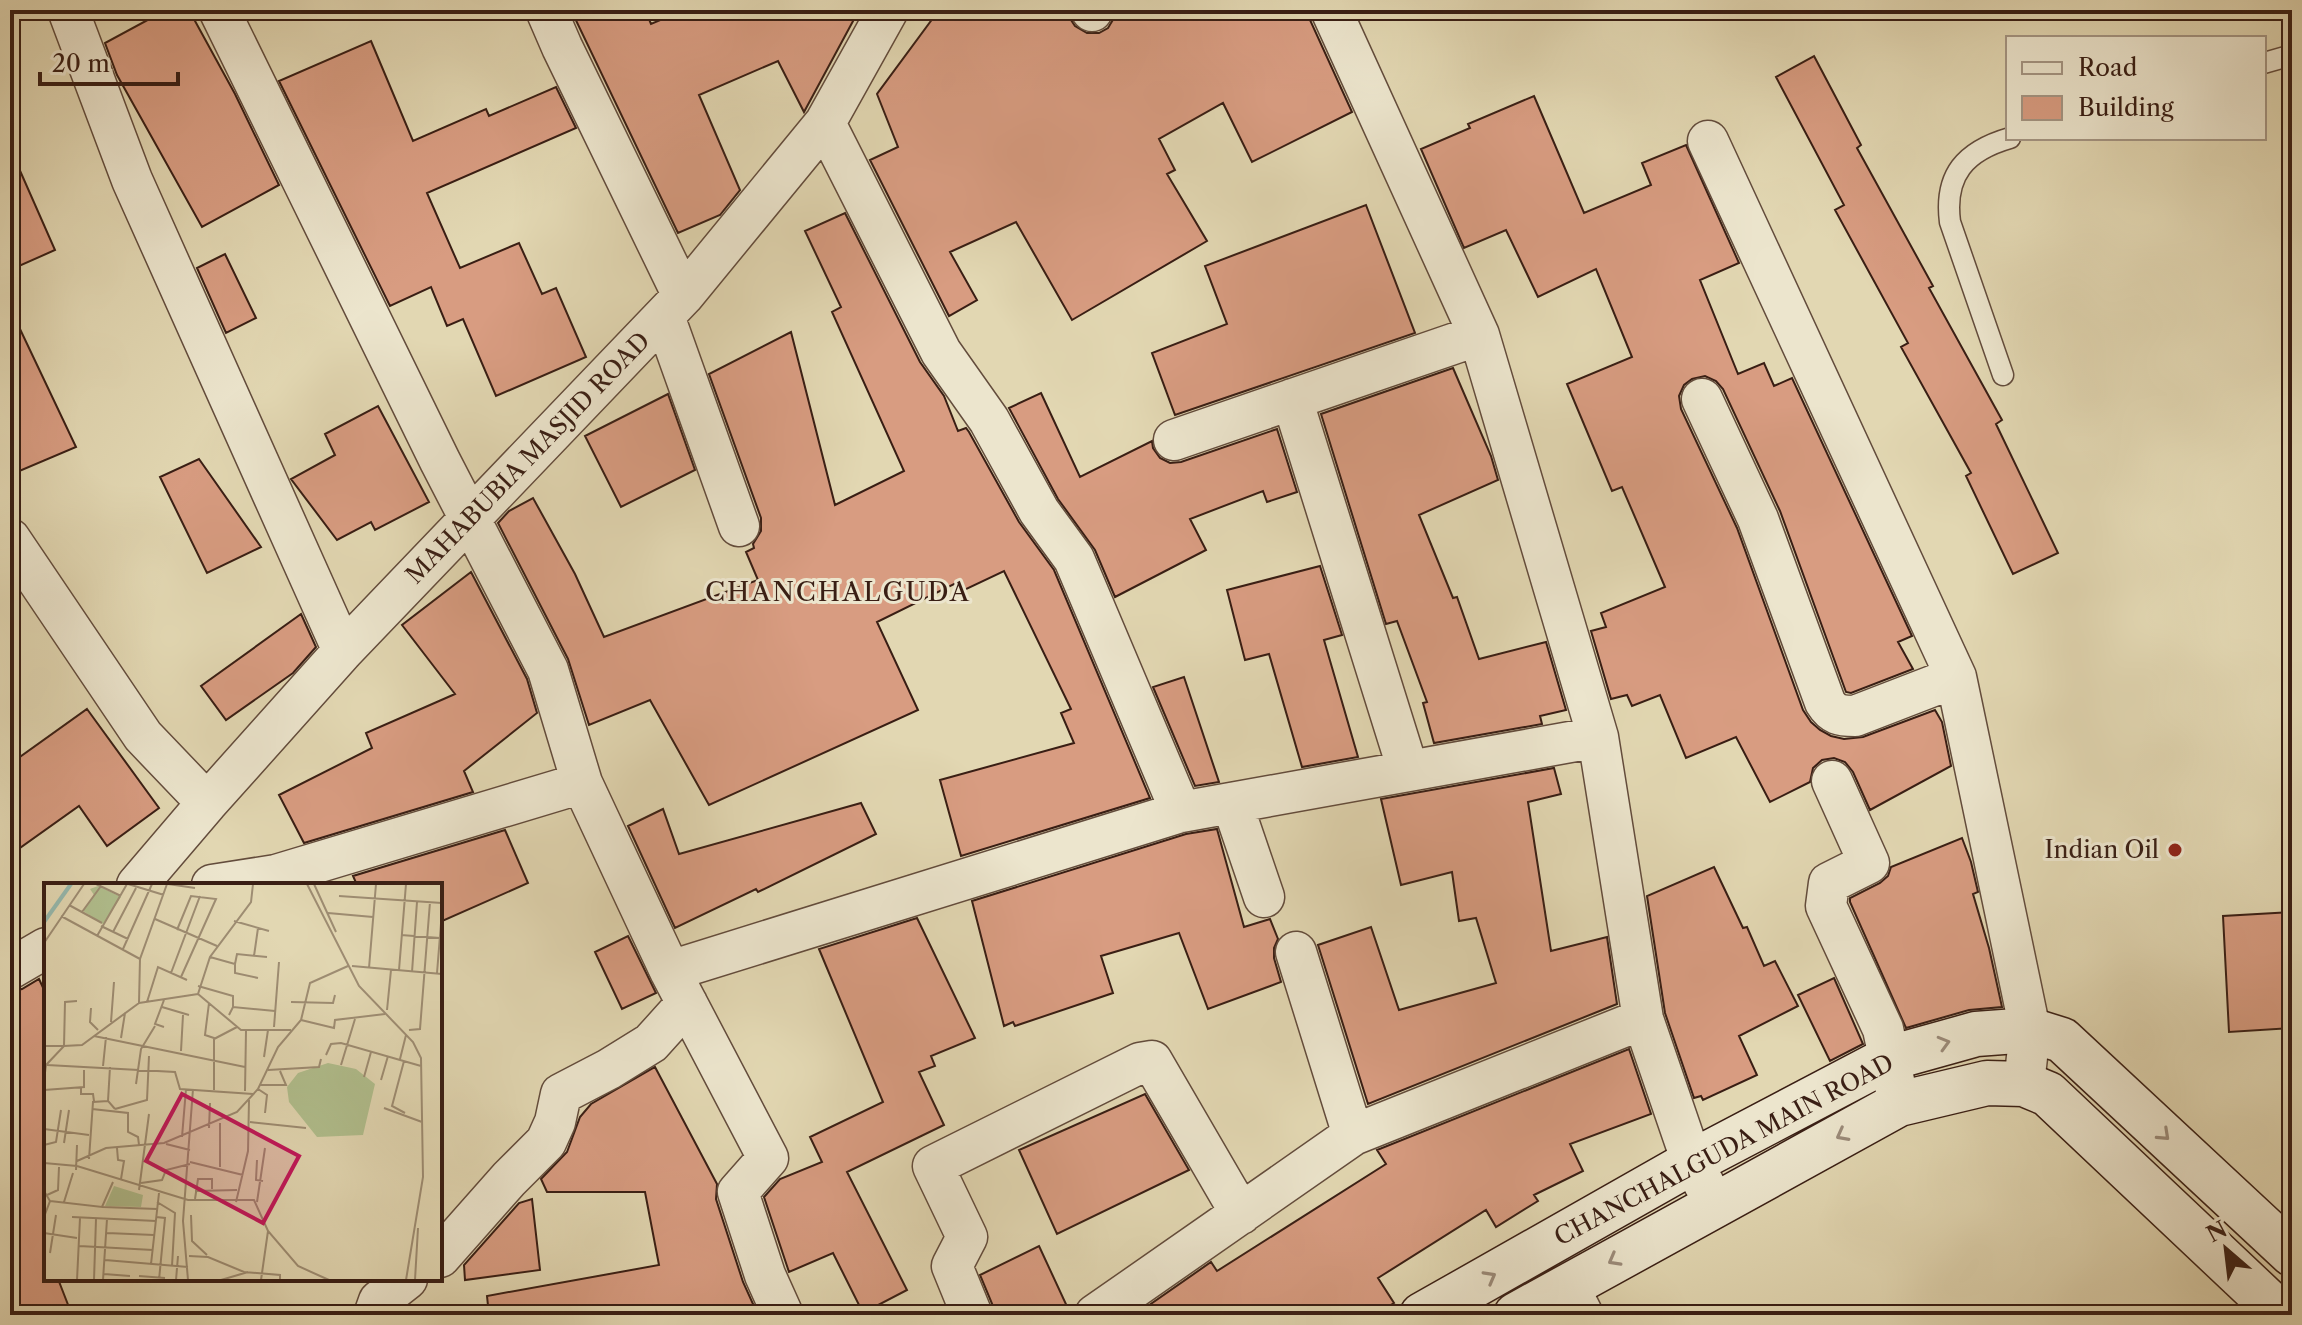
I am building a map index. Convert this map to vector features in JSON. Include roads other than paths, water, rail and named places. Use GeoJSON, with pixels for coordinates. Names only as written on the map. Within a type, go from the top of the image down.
{"type":"FeatureCollection","features":[{"type":"Feature","properties":{"kind":"main road","name":"CHANCHALGUDA MAIN ROAD"},"geometry":{"type":"LineString","coordinates":[[1422,1315],[1692,1162],[1890,1058],[1976,1034],[2030,1030],[2062,1040],[2292,1254]]}},
{"type":"Feature","properties":{"kind":"main road","name":"CHANCHALGUDA MAIN ROAD"},"geometry":{"type":"LineString","coordinates":[[1516,1315],[1585,1298],[1715,1204],[1899,1104],[1987,1083],[2024,1084],[2048,1094],[2282,1315]]}},
{"type":"Feature","properties":{"kind":"street"},"geometry":{"type":"LineString","coordinates":[[68,10],[132,180],[343,651]]}},
{"type":"Feature","properties":{"kind":"street"},"geometry":{"type":"LineString","coordinates":[[219,10],[440,461],[548,670],[582,783],[679,987],[768,1158],[738,1192],[765,1275],[783,1315]]}},
{"type":"Feature","properties":{"kind":"street"},"geometry":{"type":"LineString","coordinates":[[546,10],[674,306],[739,526]]}},
{"type":"Feature","properties":{"kind":"street","name":"MAHABUBIA MASJID ROAD"},"geometry":{"type":"LineString","coordinates":[[139,883],[343,651],[674,306],[825,123],[888,10]]}},
{"type":"Feature","properties":{"kind":"street"},"geometry":{"type":"LineString","coordinates":[[1331,10],[1479,335],[1598,737],[1643,1019],[1692,1162],[1715,1204]]}},
{"type":"Feature","properties":{"kind":"street"},"geometry":{"type":"LineString","coordinates":[[825,123],[941,352],[989,420],[1039,511],[1074,559],[1181,812]]}},
{"type":"Feature","properties":{"kind":"street"},"geometry":{"type":"LineString","coordinates":[[1708,141],[1956,677],[2030,1030],[2024,1084]]}},
{"type":"Feature","properties":{"kind":"street"},"geometry":{"type":"LineString","coordinates":[[1174,440],[1479,335]]}},
{"type":"Feature","properties":{"kind":"street"},"geometry":{"type":"LineString","coordinates":[[1292,399],[1408,770]]}},
{"type":"Feature","properties":{"kind":"street"},"geometry":{"type":"LineString","coordinates":[[1702,399],[1758,519],[1825,702],[1831,711],[1840,716],[1855,716],[1956,677]]}},
{"type":"Feature","properties":{"kind":"street"},"geometry":{"type":"LineString","coordinates":[[10,539],[143,736],[207,803]]}},
{"type":"Feature","properties":{"kind":"street"},"geometry":{"type":"LineString","coordinates":[[442,1255],[546,1142],[555,1122],[561,1094],[651,1043],[679,987],[1181,812],[1598,737]]}},
{"type":"Feature","properties":{"kind":"street"},"geometry":{"type":"LineString","coordinates":[[1832,781],[1869,863],[1829,883],[1826,906],[1883,1029],[1899,1104]]}},
{"type":"Feature","properties":{"kind":"street"},"geometry":{"type":"LineString","coordinates":[[225,883],[276,875],[582,783]]}},
{"type":"Feature","properties":{"kind":"street"},"geometry":{"type":"LineString","coordinates":[[1232,803],[1264,897]]}},
{"type":"Feature","properties":{"kind":"street"},"geometry":{"type":"LineString","coordinates":[[10,969],[44,949]]}},
{"type":"Feature","properties":{"kind":"street"},"geometry":{"type":"LineString","coordinates":[[1296,952],[1353,1135]]}},
{"type":"Feature","properties":{"kind":"street"},"geometry":{"type":"LineString","coordinates":[[1095,1315],[1353,1135],[1643,1019]]}},
{"type":"Feature","properties":{"kind":"street"},"geometry":{"type":"LineString","coordinates":[[972,1315],[952,1266],[967,1237],[933,1166],[1140,1063],[1152,1061],[1241,1214]]}},
{"type":"Feature","properties":{"kind":"street"},"geometry":{"type":"LineString","coordinates":[[374,1315],[379,1301],[404,1281]]}},
{"type":"Feature","properties":{"kind":"lane"},"geometry":{"type":"LineString","coordinates":[[2266,62],[2292,55]]}},
{"type":"Feature","properties":{"kind":"lane"},"geometry":{"type":"LineString","coordinates":[[2003,375],[1950,222],[1947,200],[1952,181],[1969,158],[1990,144],[2006,139]]}},
{"type":"Feature","properties":{"kind":"place","name":"Indian Oil"},"geometry":{"type":"Point","coordinates":[2175,850]}},
{"type":"Feature","properties":{"kind":"district","name":"CHANCHALGUDA"},"geometry":{"type":"Point","coordinates":[838,592]}}]}
